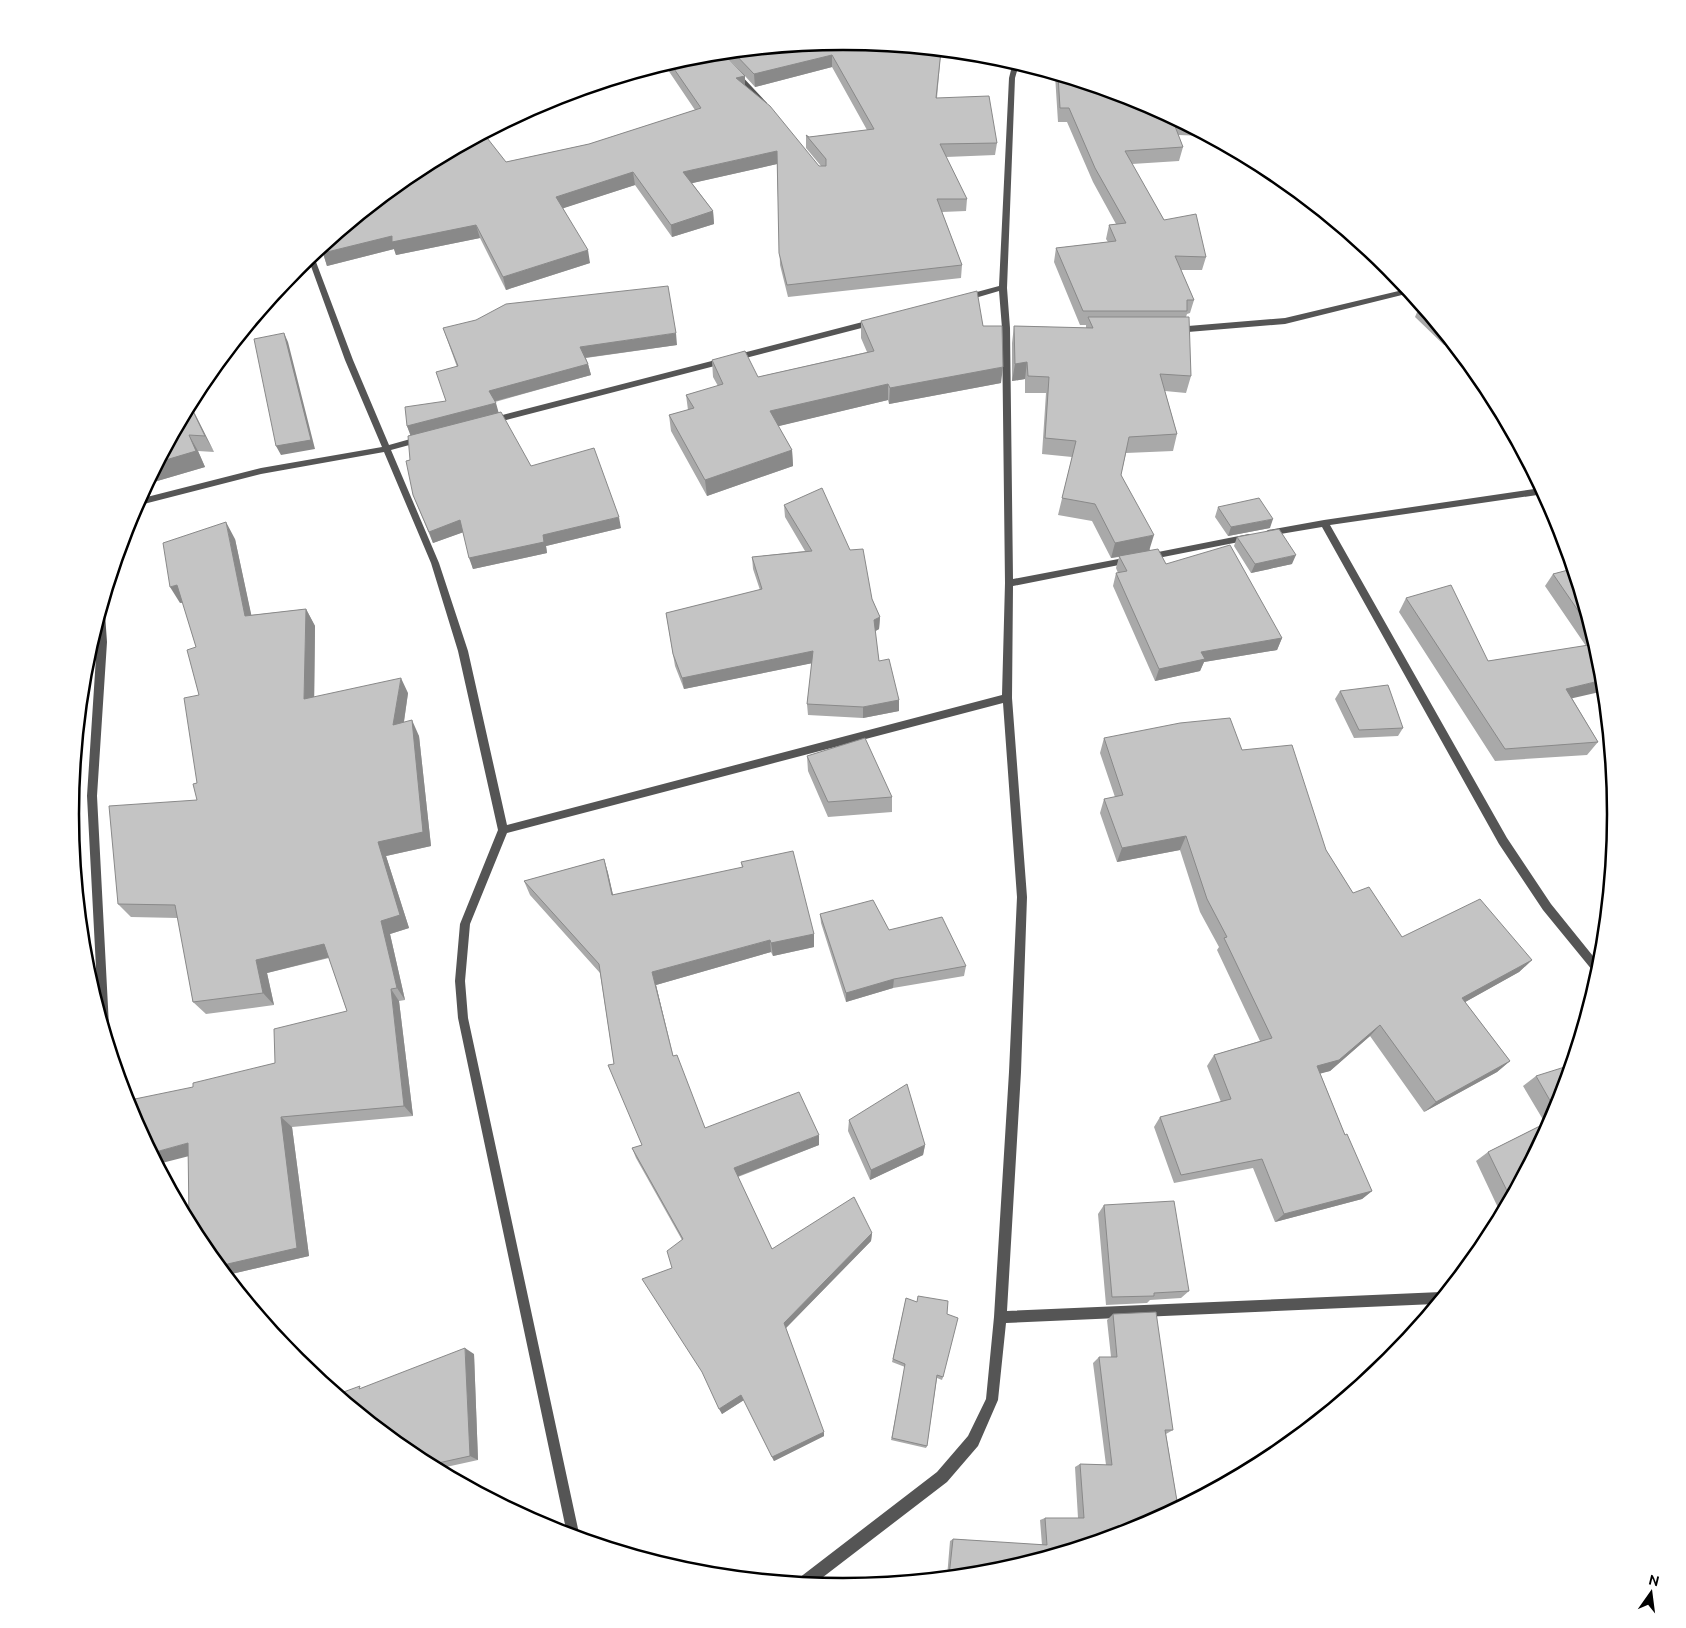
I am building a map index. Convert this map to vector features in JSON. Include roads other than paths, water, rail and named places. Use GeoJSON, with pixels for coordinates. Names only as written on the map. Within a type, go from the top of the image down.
{"type":"FeatureCollection","features":[{"type":"Feature","properties":{"kind":"street"},"geometry":{"type":"LineString","coordinates":[[731,67],[768,108]]}},
{"type":"Feature","properties":{"kind":"street"},"geometry":{"type":"LineString","coordinates":[[812,1577],[942,1477],[973,1441],[992,1400],[1000,1317],[1015,1072],[1022,897],[1007,698],[1010,583],[1011,328],[1003,288],[1012,78],[1014,70]]}},
{"type":"Feature","properties":{"kind":"street"},"geometry":{"type":"LineString","coordinates":[[314,264],[349,360],[435,563],[463,650],[503,830],[465,924],[460,981],[463,1018],[572,1528]]}},
{"type":"Feature","properties":{"kind":"street"},"geometry":{"type":"LineString","coordinates":[[955,301],[1003,288]]}},
{"type":"Feature","properties":{"kind":"street"},"geometry":{"type":"LineString","coordinates":[[1164,331],[1285,321],[1401,293]]}},
{"type":"Feature","properties":{"kind":"street"},"geometry":{"type":"LineString","coordinates":[[482,424],[887,318]]}},
{"type":"Feature","properties":{"kind":"street"},"geometry":{"type":"LineString","coordinates":[[147,500],[261,471],[386,449],[434,436]]}},
{"type":"Feature","properties":{"kind":"street"},"geometry":{"type":"LineString","coordinates":[[1010,583],[1324,523],[1535,492]]}},
{"type":"Feature","properties":{"kind":"street"},"geometry":{"type":"LineString","coordinates":[[1324,523],[1503,841],[1547,908],[1592,963]]}},
{"type":"Feature","properties":{"kind":"street"},"geometry":{"type":"LineString","coordinates":[[101,632],[92,796],[103,1002]]}},
{"type":"Feature","properties":{"kind":"street"},"geometry":{"type":"LineString","coordinates":[[503,830],[1007,698]]}},
{"type":"Feature","properties":{"kind":"street"},"geometry":{"type":"LineString","coordinates":[[1000,1317],[1433,1298]]}}]}
